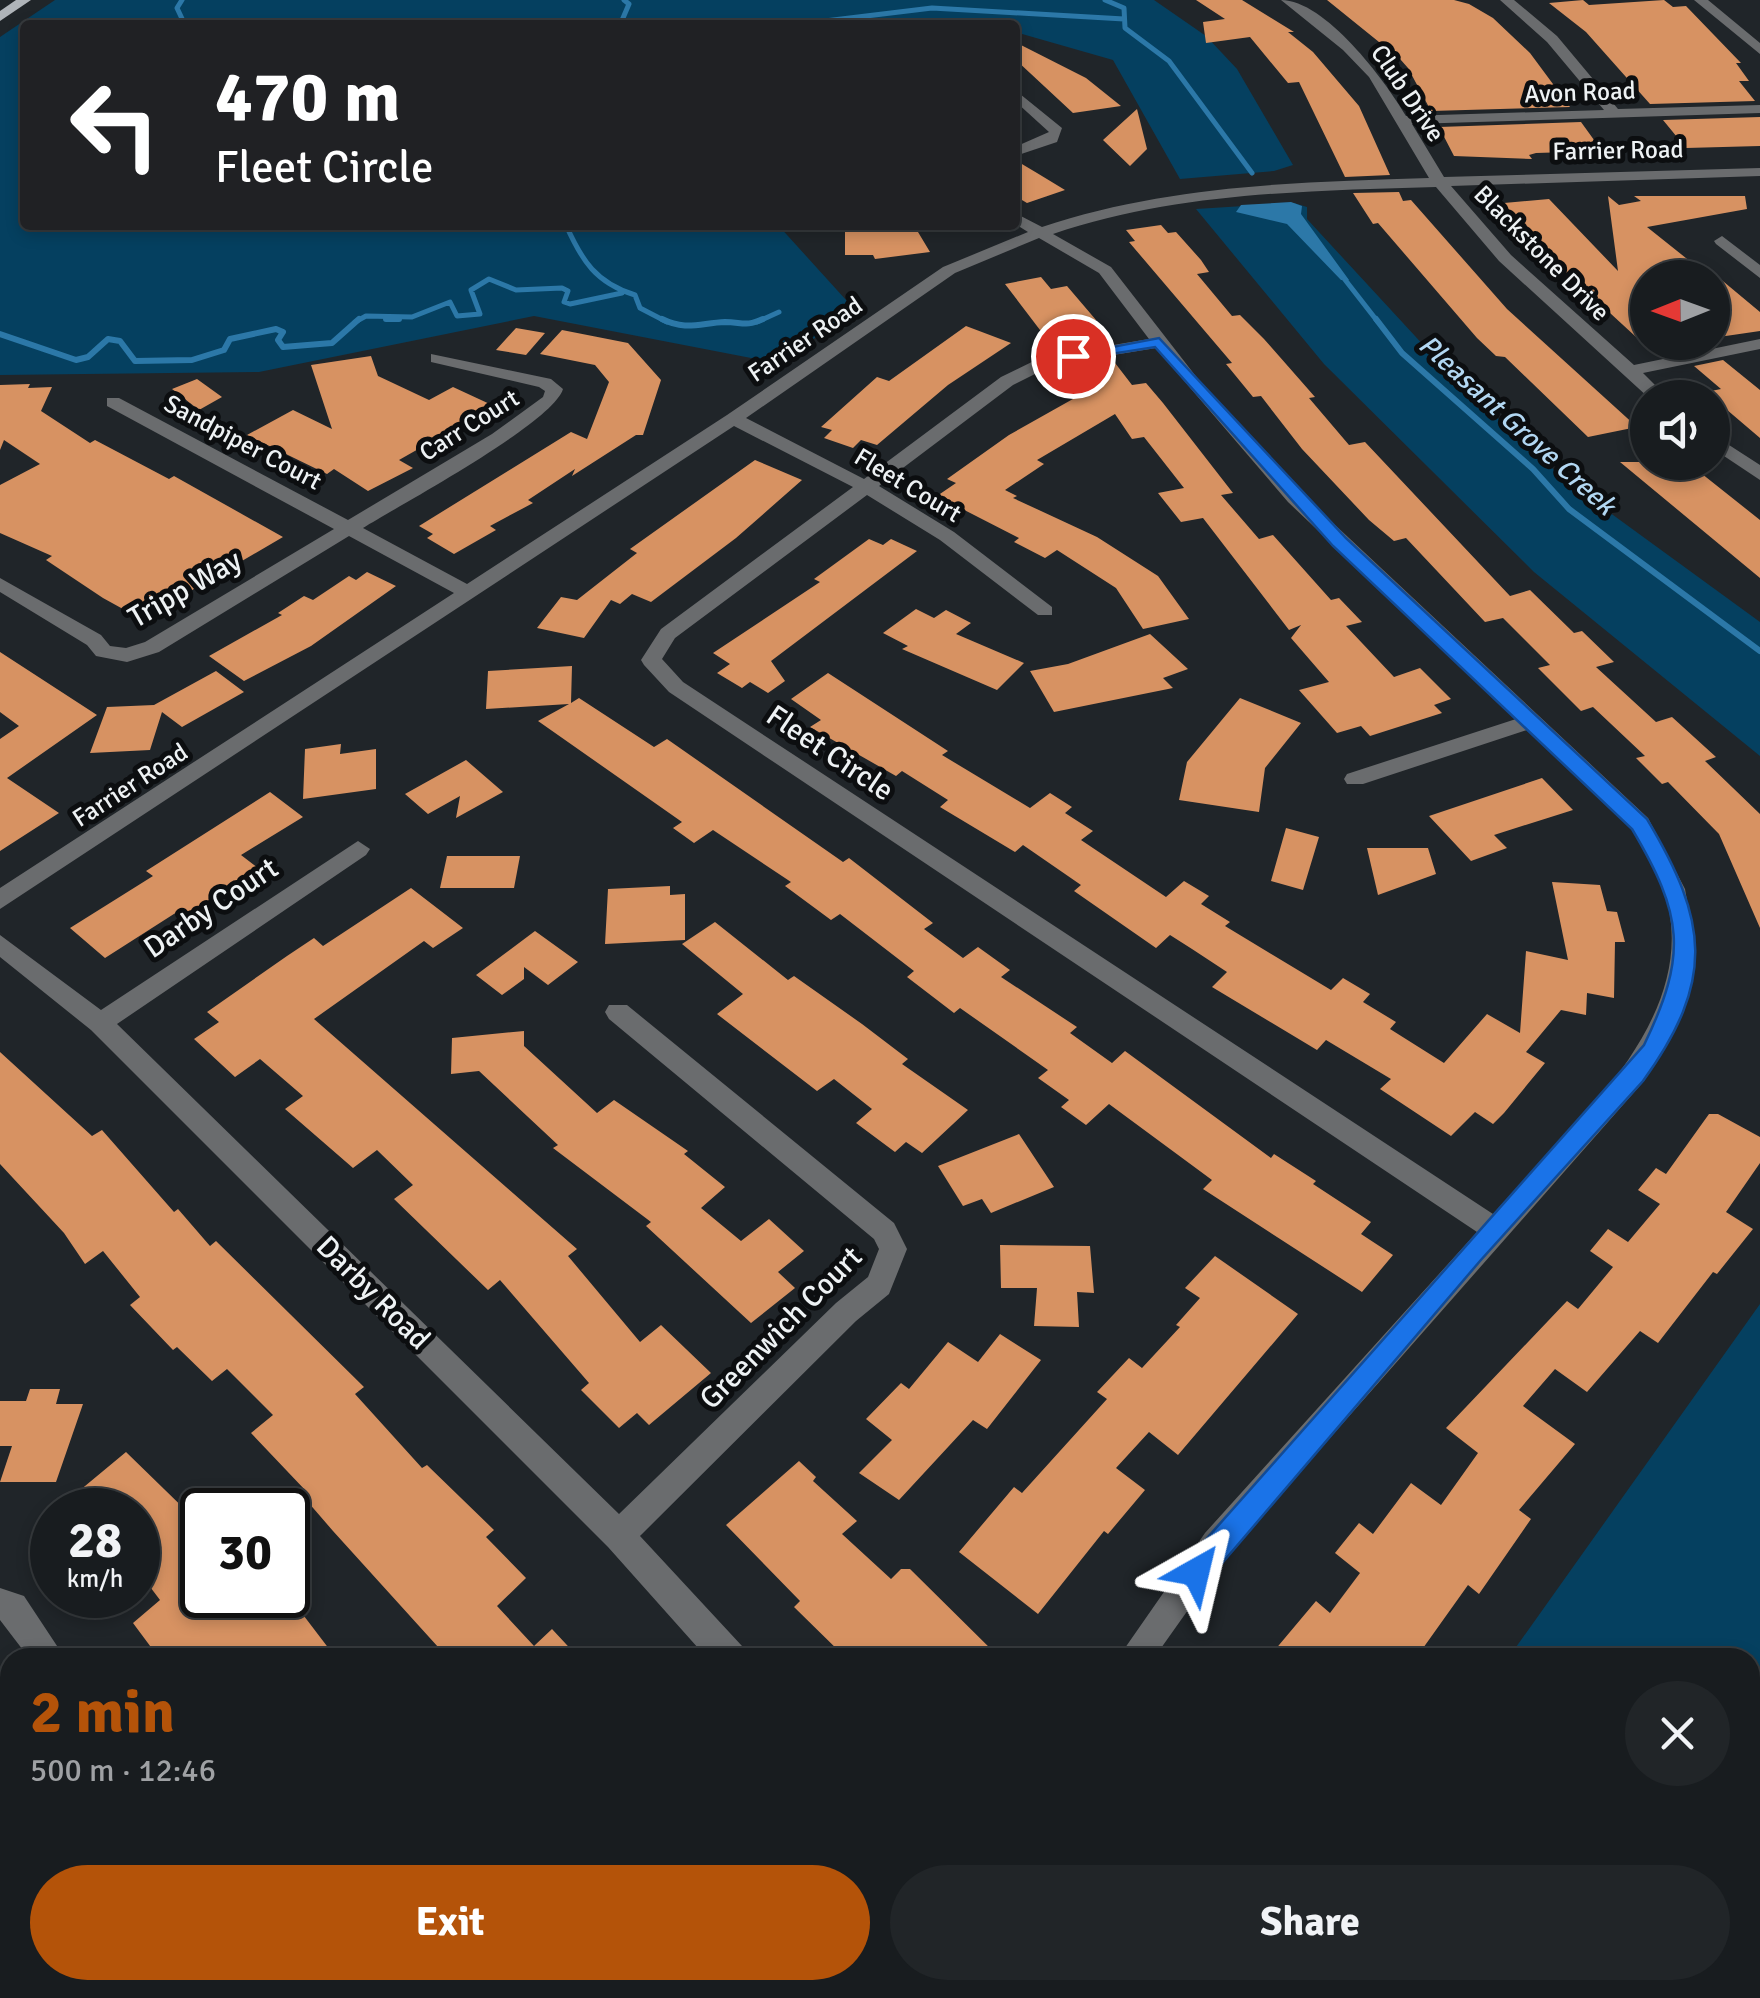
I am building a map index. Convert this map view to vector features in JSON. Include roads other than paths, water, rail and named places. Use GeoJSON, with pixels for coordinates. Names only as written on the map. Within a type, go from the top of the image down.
{"type":"FeatureCollection","features":[{"type":"Feature","properties":{"kind":"main road"},"geometry":{"type":"LineString","coordinates":[[0,17],[25,0]]}},
{"type":"Feature","properties":{"kind":"street","name":"Club Drive"},"geometry":{"type":"LineString","coordinates":[[1288,0],[1348,47],[1375,75],[1438,180]]}},
{"type":"Feature","properties":{"kind":"street"},"geometry":{"type":"LineString","coordinates":[[1506,0],[1578,66],[1614,113]]}},
{"type":"Feature","properties":{"kind":"street"},"geometry":{"type":"LineString","coordinates":[[1700,0],[1760,50]]}},
{"type":"Feature","properties":{"kind":"street"},"geometry":{"type":"LineString","coordinates":[[1020,98],[1057,131],[1052,138],[1020,150]]}},
{"type":"Feature","properties":{"kind":"street","name":"Avon Road"},"geometry":{"type":"LineString","coordinates":[[1402,120],[1760,110]]}},
{"type":"Feature","properties":{"kind":"street","name":"Farrier Road"},"geometry":{"type":"LineString","coordinates":[[0,900],[733,419],[950,270],[1043,230],[1194,194],[1249,188],[1760,172]]}},
{"type":"Feature","properties":{"kind":"street","name":"Blackstone Drive"},"geometry":{"type":"LineString","coordinates":[[1438,180],[1517,270],[1639,380]]}},
{"type":"Feature","properties":{"kind":"street"},"geometry":{"type":"LineString","coordinates":[[1020,220],[1043,230],[1105,270],[1159,342],[1306,509],[1608,790],[1656,848],[1686,928],[1681,992],[1653,1050],[1615,1099],[1493,1228],[1216,1544],[1141,1648]]}},
{"type":"Feature","properties":{"kind":"street"},"geometry":{"type":"LineString","coordinates":[[1722,241],[1760,273]]}},
{"type":"Feature","properties":{"kind":"street","name":"Fleet Circle"},"geometry":{"type":"LineString","coordinates":[[1159,342],[1073,356],[1026,370],[668,634],[651,660],[662,676],[1493,1228]]}},
{"type":"Feature","properties":{"kind":"street"},"geometry":{"type":"LineString","coordinates":[[1629,371],[1760,344]]}},
{"type":"Feature","properties":{"kind":"street","name":"Carr Court"},"geometry":{"type":"LineString","coordinates":[[349,527],[542,408],[554,389],[546,383],[437,358]]}},
{"type":"Feature","properties":{"kind":"street","name":"Sandpiper Court"},"geometry":{"type":"LineString","coordinates":[[114,402],[469,593]]}},
{"type":"Feature","properties":{"kind":"street","name":"Fleet Court"},"geometry":{"type":"LineString","coordinates":[[733,419],[868,487],[947,536],[1045,611]]}},
{"type":"Feature","properties":{"kind":"street"},"geometry":{"type":"LineString","coordinates":[[1730,452],[1760,474]]}},
{"type":"Feature","properties":{"kind":"street","name":"Tripp Way"},"geometry":{"type":"LineString","coordinates":[[0,584],[94,640],[103,652],[127,655],[164,640],[349,527]]}},
{"type":"Feature","properties":{"kind":"street"},"geometry":{"type":"LineString","coordinates":[[1355,779],[1532,722]]}},
{"type":"Feature","properties":{"kind":"street","name":"Darby Court"},"geometry":{"type":"LineString","coordinates":[[100,1023],[358,848]]}},
{"type":"Feature","properties":{"kind":"street","name":"Darby Road"},"geometry":{"type":"LineString","coordinates":[[0,944],[100,1023],[619,1536],[721,1648]]}},
{"type":"Feature","properties":{"kind":"street","name":"Greenwich Court"},"geometry":{"type":"LineString","coordinates":[[618,1012],[884,1230],[893,1248],[879,1285],[846,1312],[619,1536]]}},
{"type":"Feature","properties":{"kind":"street"},"geometry":{"type":"LineString","coordinates":[[0,1604],[12,1607],[42,1648]]}},
{"type":"Feature","properties":{"kind":"waterway"},"geometry":{"type":"LineString","coordinates":[[182,0],[177,8],[183,20]]}},
{"type":"Feature","properties":{"kind":"waterway"},"geometry":{"type":"LineString","coordinates":[[622,20],[629,4],[624,0]]}},
{"type":"Feature","properties":{"kind":"waterway","name":"Pleasant Grove Creek"},"geometry":{"type":"LineString","coordinates":[[1105,0],[1124,8],[1125,28],[1169,61],[1252,173]]}},
{"type":"Feature","properties":{"kind":"waterway"},"geometry":{"type":"LineString","coordinates":[[833,20],[932,8],[1124,19]]}},
{"type":"Feature","properties":{"kind":"waterway"},"geometry":{"type":"LineString","coordinates":[[568,230],[600,277],[635,295],[640,308],[667,322]]}},
{"type":"Feature","properties":{"kind":"waterway","name":"Pleasant Grove Creek"},"geometry":{"type":"LineString","coordinates":[[1339,272],[1378,322]]}},
{"type":"Feature","properties":{"kind":"waterway"},"geometry":{"type":"LineString","coordinates":[[357,321],[366,316],[412,317],[450,302],[457,316],[480,314],[471,290],[489,279],[516,290],[562,288],[568,291],[564,302],[570,304],[622,293]]}},
{"type":"Feature","properties":{"kind":"waterway"},"geometry":{"type":"LineString","coordinates":[[757,322],[779,312]]}},
{"type":"Feature","properties":{"kind":"waterway"},"geometry":{"type":"LineString","coordinates":[[386,319],[399,319]]}},
{"type":"Feature","properties":{"kind":"waterway"},"geometry":{"type":"LineString","coordinates":[[662,319],[686,325],[763,319]]}},
{"type":"Feature","properties":{"kind":"waterway","name":"Pleasant Grove Creek"},"geometry":{"type":"LineString","coordinates":[[1376,319],[1402,353],[1533,469],[1569,509],[1760,651]]}},
{"type":"Feature","properties":{"kind":"waterway"},"geometry":{"type":"LineString","coordinates":[[0,334],[76,360],[88,357],[108,339],[120,341],[135,361],[192,360],[224,350],[230,339],[276,329],[283,332],[278,340],[283,347],[332,343],[357,321]]}}]}
